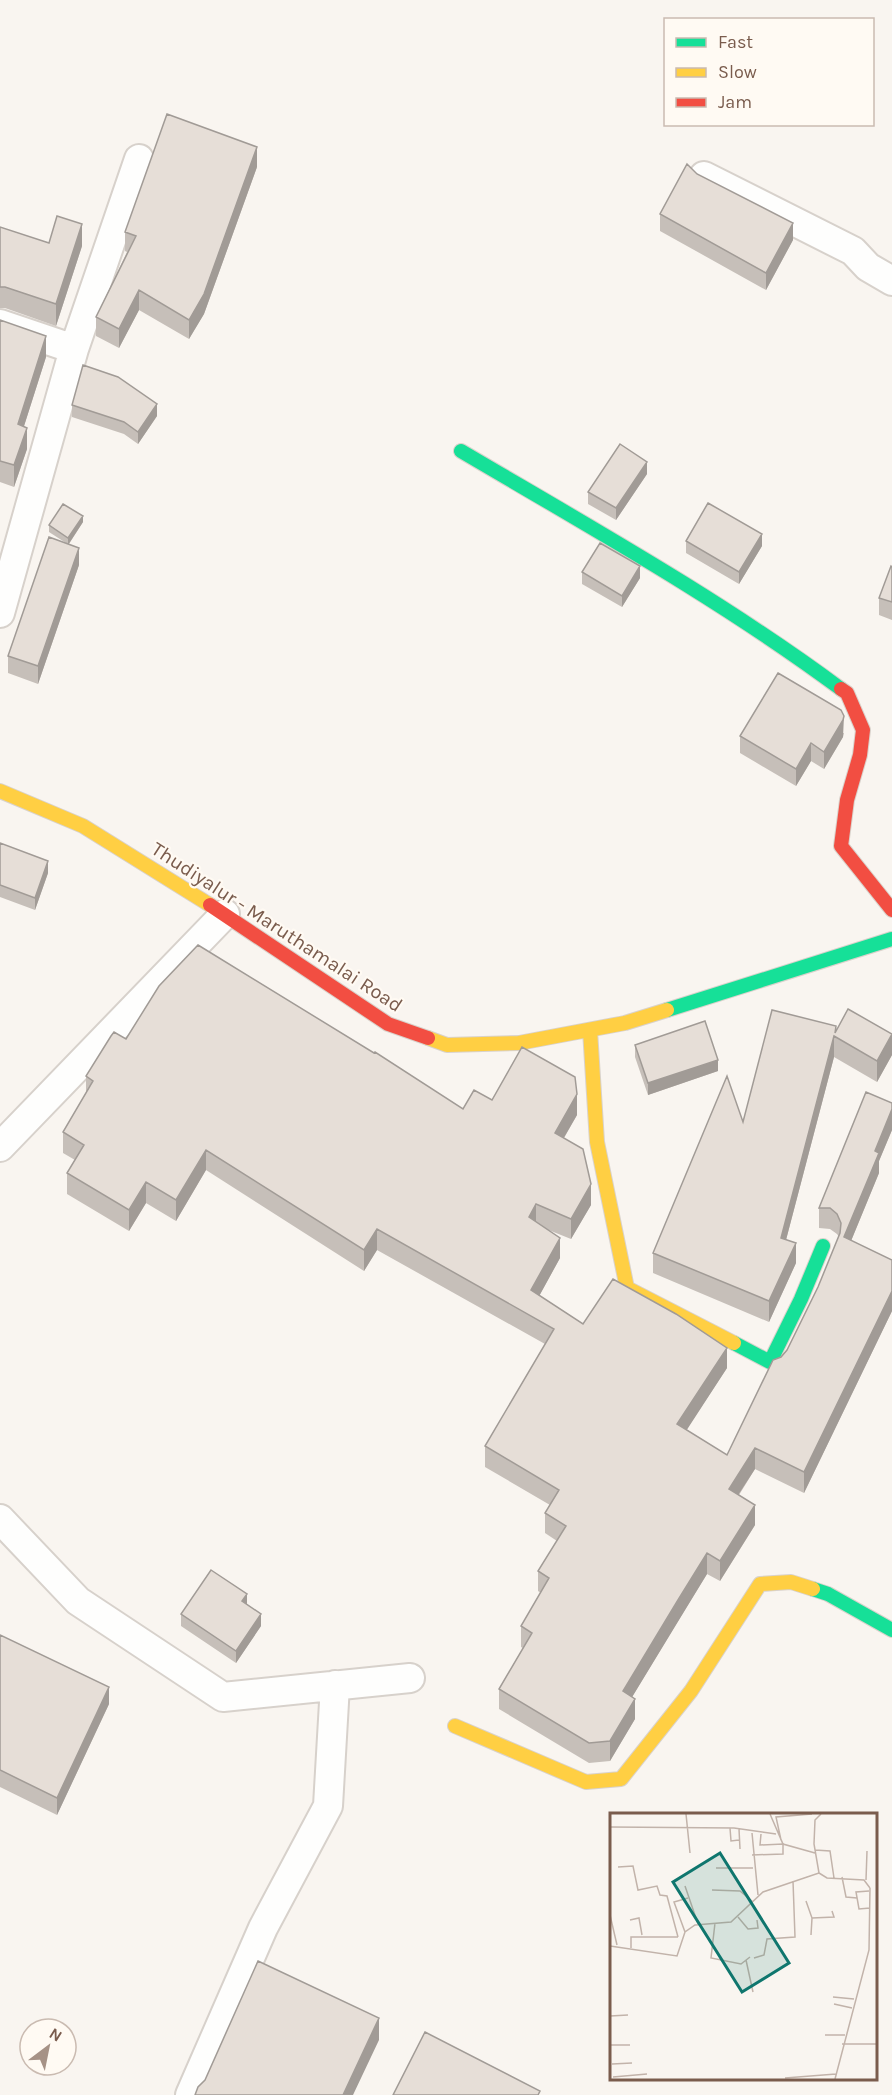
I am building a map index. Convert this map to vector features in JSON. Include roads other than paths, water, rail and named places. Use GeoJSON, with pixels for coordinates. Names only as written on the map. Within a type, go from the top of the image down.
{"type":"FeatureCollection","features":[{"type":"Feature","properties":{"kind":"street"},"geometry":{"type":"LineString","coordinates":[[0,613],[74,349],[138,159]]}},
{"type":"Feature","properties":{"kind":"street"},"geometry":{"type":"LineString","coordinates":[[704,176],[853,251],[868,267],[892,281]]}},
{"type":"Feature","properties":{"kind":"street"},"geometry":{"type":"LineString","coordinates":[[0,324],[74,349]]}},
{"type":"Feature","properties":{"kind":"street"},"geometry":{"type":"LineString","coordinates":[[461,451],[672,575],[801,659],[847,693],[863,730],[860,754],[847,800],[841,846],[892,910]]}},
{"type":"Feature","properties":{"kind":"street","name":"Thudiyalur - Maruthamalai Road"},"geometry":{"type":"LineString","coordinates":[[0,791],[82,826],[225,914],[388,1024],[447,1045],[519,1043],[625,1023],[892,939]]}},
{"type":"Feature","properties":{"kind":"street"},"geometry":{"type":"LineString","coordinates":[[0,1147],[225,914]]}},
{"type":"Feature","properties":{"kind":"street"},"geometry":{"type":"LineString","coordinates":[[590,1030],[597,1142],[627,1288],[770,1362],[801,1299],[823,1246]]}},
{"type":"Feature","properties":{"kind":"street"},"geometry":{"type":"LineString","coordinates":[[0,1519],[78,1601],[223,1697],[410,1678]]}},
{"type":"Feature","properties":{"kind":"street"},"geometry":{"type":"LineString","coordinates":[[454,1726],[586,1782],[621,1779],[691,1691],[760,1584],[791,1582],[828,1594],[892,1630]]}},
{"type":"Feature","properties":{"kind":"street"},"geometry":{"type":"LineString","coordinates":[[189,2095],[263,1928],[328,1806],[335,1685]]}}]}
